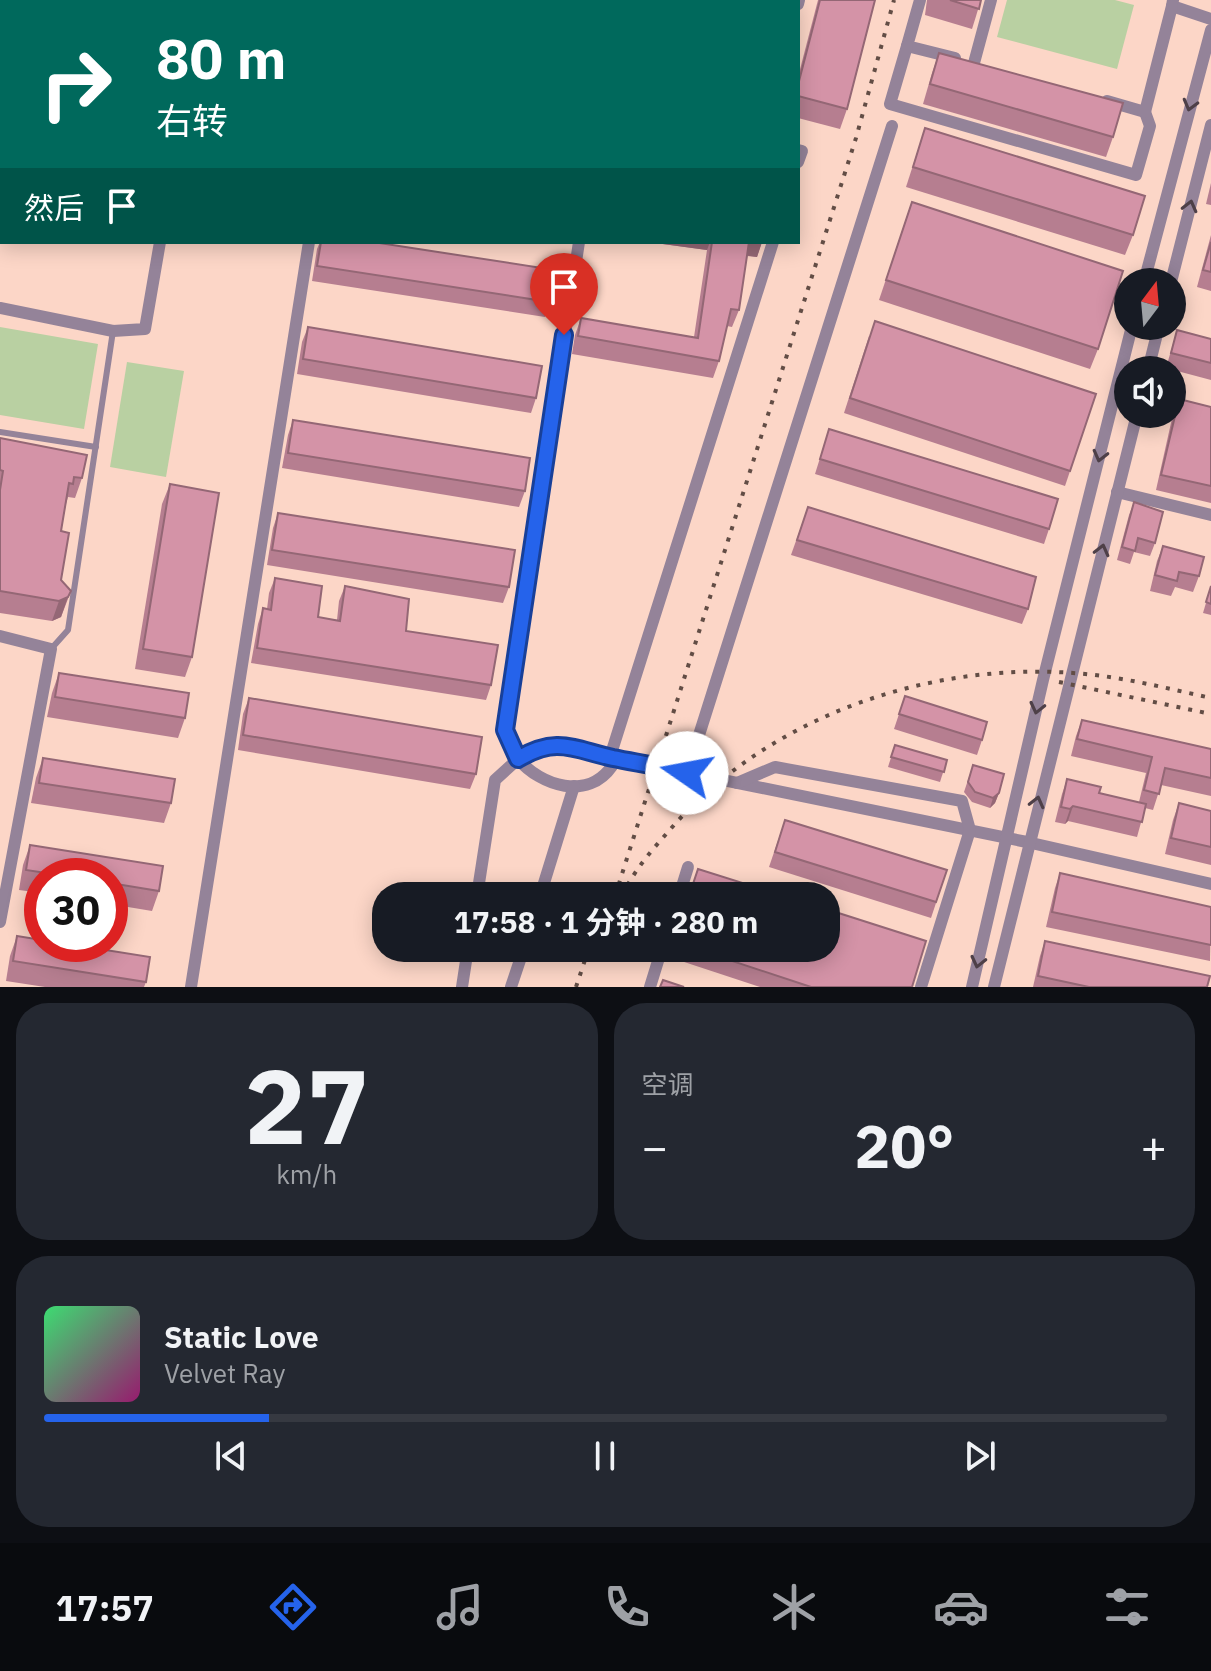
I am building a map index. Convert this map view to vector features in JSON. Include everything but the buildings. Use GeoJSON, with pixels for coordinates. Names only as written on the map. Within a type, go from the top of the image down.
{"type":"FeatureCollection","features":[{"type":"Feature","properties":{"kind":"street"},"geometry":{"type":"LineString","coordinates":[[920,0],[890,104],[1136,175],[1150,126],[1145,112],[1173,3],[1211,19]]}},
{"type":"Feature","properties":{"kind":"street"},"geometry":{"type":"LineString","coordinates":[[974,63],[991,0]]}},
{"type":"Feature","properties":{"kind":"street"},"geometry":{"type":"LineString","coordinates":[[1148,268],[1211,30]]}},
{"type":"Feature","properties":{"kind":"street"},"geometry":{"type":"LineString","coordinates":[[907,46],[988,67]]}},
{"type":"Feature","properties":{"kind":"street"},"geometry":{"type":"LineString","coordinates":[[1088,96],[1145,112]]}},
{"type":"Feature","properties":{"kind":"street"},"geometry":{"type":"LineString","coordinates":[[1175,268],[1211,125]]}},
{"type":"Feature","properties":{"kind":"street"},"geometry":{"type":"LineString","coordinates":[[687,773],[892,126]]}},
{"type":"Feature","properties":{"kind":"street"},"geometry":{"type":"LineString","coordinates":[[0,308],[113,331],[145,329],[160,244]]}},
{"type":"Feature","properties":{"kind":"street"},"geometry":{"type":"LineString","coordinates":[[191,987],[309,244]]}},
{"type":"Feature","properties":{"kind":"street"},"geometry":{"type":"LineString","coordinates":[[579,244],[505,730],[518,759],[529,773],[557,786],[585,786],[605,777],[612,766],[610,757],[772,244]]}},
{"type":"Feature","properties":{"kind":"street"},"geometry":{"type":"LineString","coordinates":[[972,987],[1043,680],[1128,340]]}},
{"type":"Feature","properties":{"kind":"street"},"geometry":{"type":"LineString","coordinates":[[994,987],[1027,842],[1133,428]]}},
{"type":"Feature","properties":{"kind":"street"},"geometry":{"type":"LineString","coordinates":[[1117,492],[1211,515]]}},
{"type":"Feature","properties":{"kind":"street"},"geometry":{"type":"LineString","coordinates":[[0,636],[51,649],[0,922]]}},
{"type":"Feature","properties":{"kind":"street"},"geometry":{"type":"LineString","coordinates":[[479,882],[495,780],[518,759],[535,749],[557,745],[575,746],[610,757],[1027,842],[1211,884]]}},
{"type":"Feature","properties":{"kind":"street"},"geometry":{"type":"LineString","coordinates":[[737,783],[775,767],[962,801],[970,830],[921,987]]}},
{"type":"Feature","properties":{"kind":"street"},"geometry":{"type":"LineString","coordinates":[[544,882],[574,786]]}},
{"type":"Feature","properties":{"kind":"street"},"geometry":{"type":"LineString","coordinates":[[683,882],[688,867]]}},
{"type":"Feature","properties":{"kind":"street"},"geometry":{"type":"LineString","coordinates":[[462,987],[466,962]]}},
{"type":"Feature","properties":{"kind":"street"},"geometry":{"type":"LineString","coordinates":[[511,987],[519,962]]}},
{"type":"Feature","properties":{"kind":"street"},"geometry":{"type":"LineString","coordinates":[[650,987],[658,962]]}},
{"type":"Feature","properties":{"kind":"lane"},"geometry":{"type":"LineString","coordinates":[[51,649],[68,630],[113,331]]}},
{"type":"Feature","properties":{"kind":"lane"},"geometry":{"type":"LineString","coordinates":[[0,432],[96,447]]}},
{"type":"Feature","properties":{"kind":"green space"},"geometry":{"type":"Polygon","coordinates":[[[1007,0],[1115,0],[1134,5],[1117,69],[997,37],[1007,0]]]}},
{"type":"Feature","properties":{"kind":"green space"},"geometry":{"type":"Polygon","coordinates":[[[0,327],[98,344],[84,429],[0,415],[0,327]]]}},
{"type":"Feature","properties":{"kind":"green space"},"geometry":{"type":"Polygon","coordinates":[[[127,362],[184,371],[166,477],[110,467],[127,362]]]}},
{"type":"Feature","properties":{"kind":"railway"},"geometry":{"type":"LineString","coordinates":[[619,882],[856,138],[894,0]]}},
{"type":"Feature","properties":{"kind":"railway"},"geometry":{"type":"LineString","coordinates":[[629,882],[649,854],[707,792],[752,758],[800,729],[852,706],[906,688],[961,677],[1017,672],[1073,673],[1142,683],[1211,698]]}},
{"type":"Feature","properties":{"kind":"railway"},"geometry":{"type":"LineString","coordinates":[[1059,682],[1211,714]]}},
{"type":"Feature","properties":{"kind":"railway"},"geometry":{"type":"LineString","coordinates":[[576,987],[584,962]]}},
{"type":"Feature","properties":{"kind":"route"},"geometry":{"type":"LineString","coordinates":[[564,335],[505,730],[518,759],[535,749],[575,746],[610,757],[687,773]]}}]}
